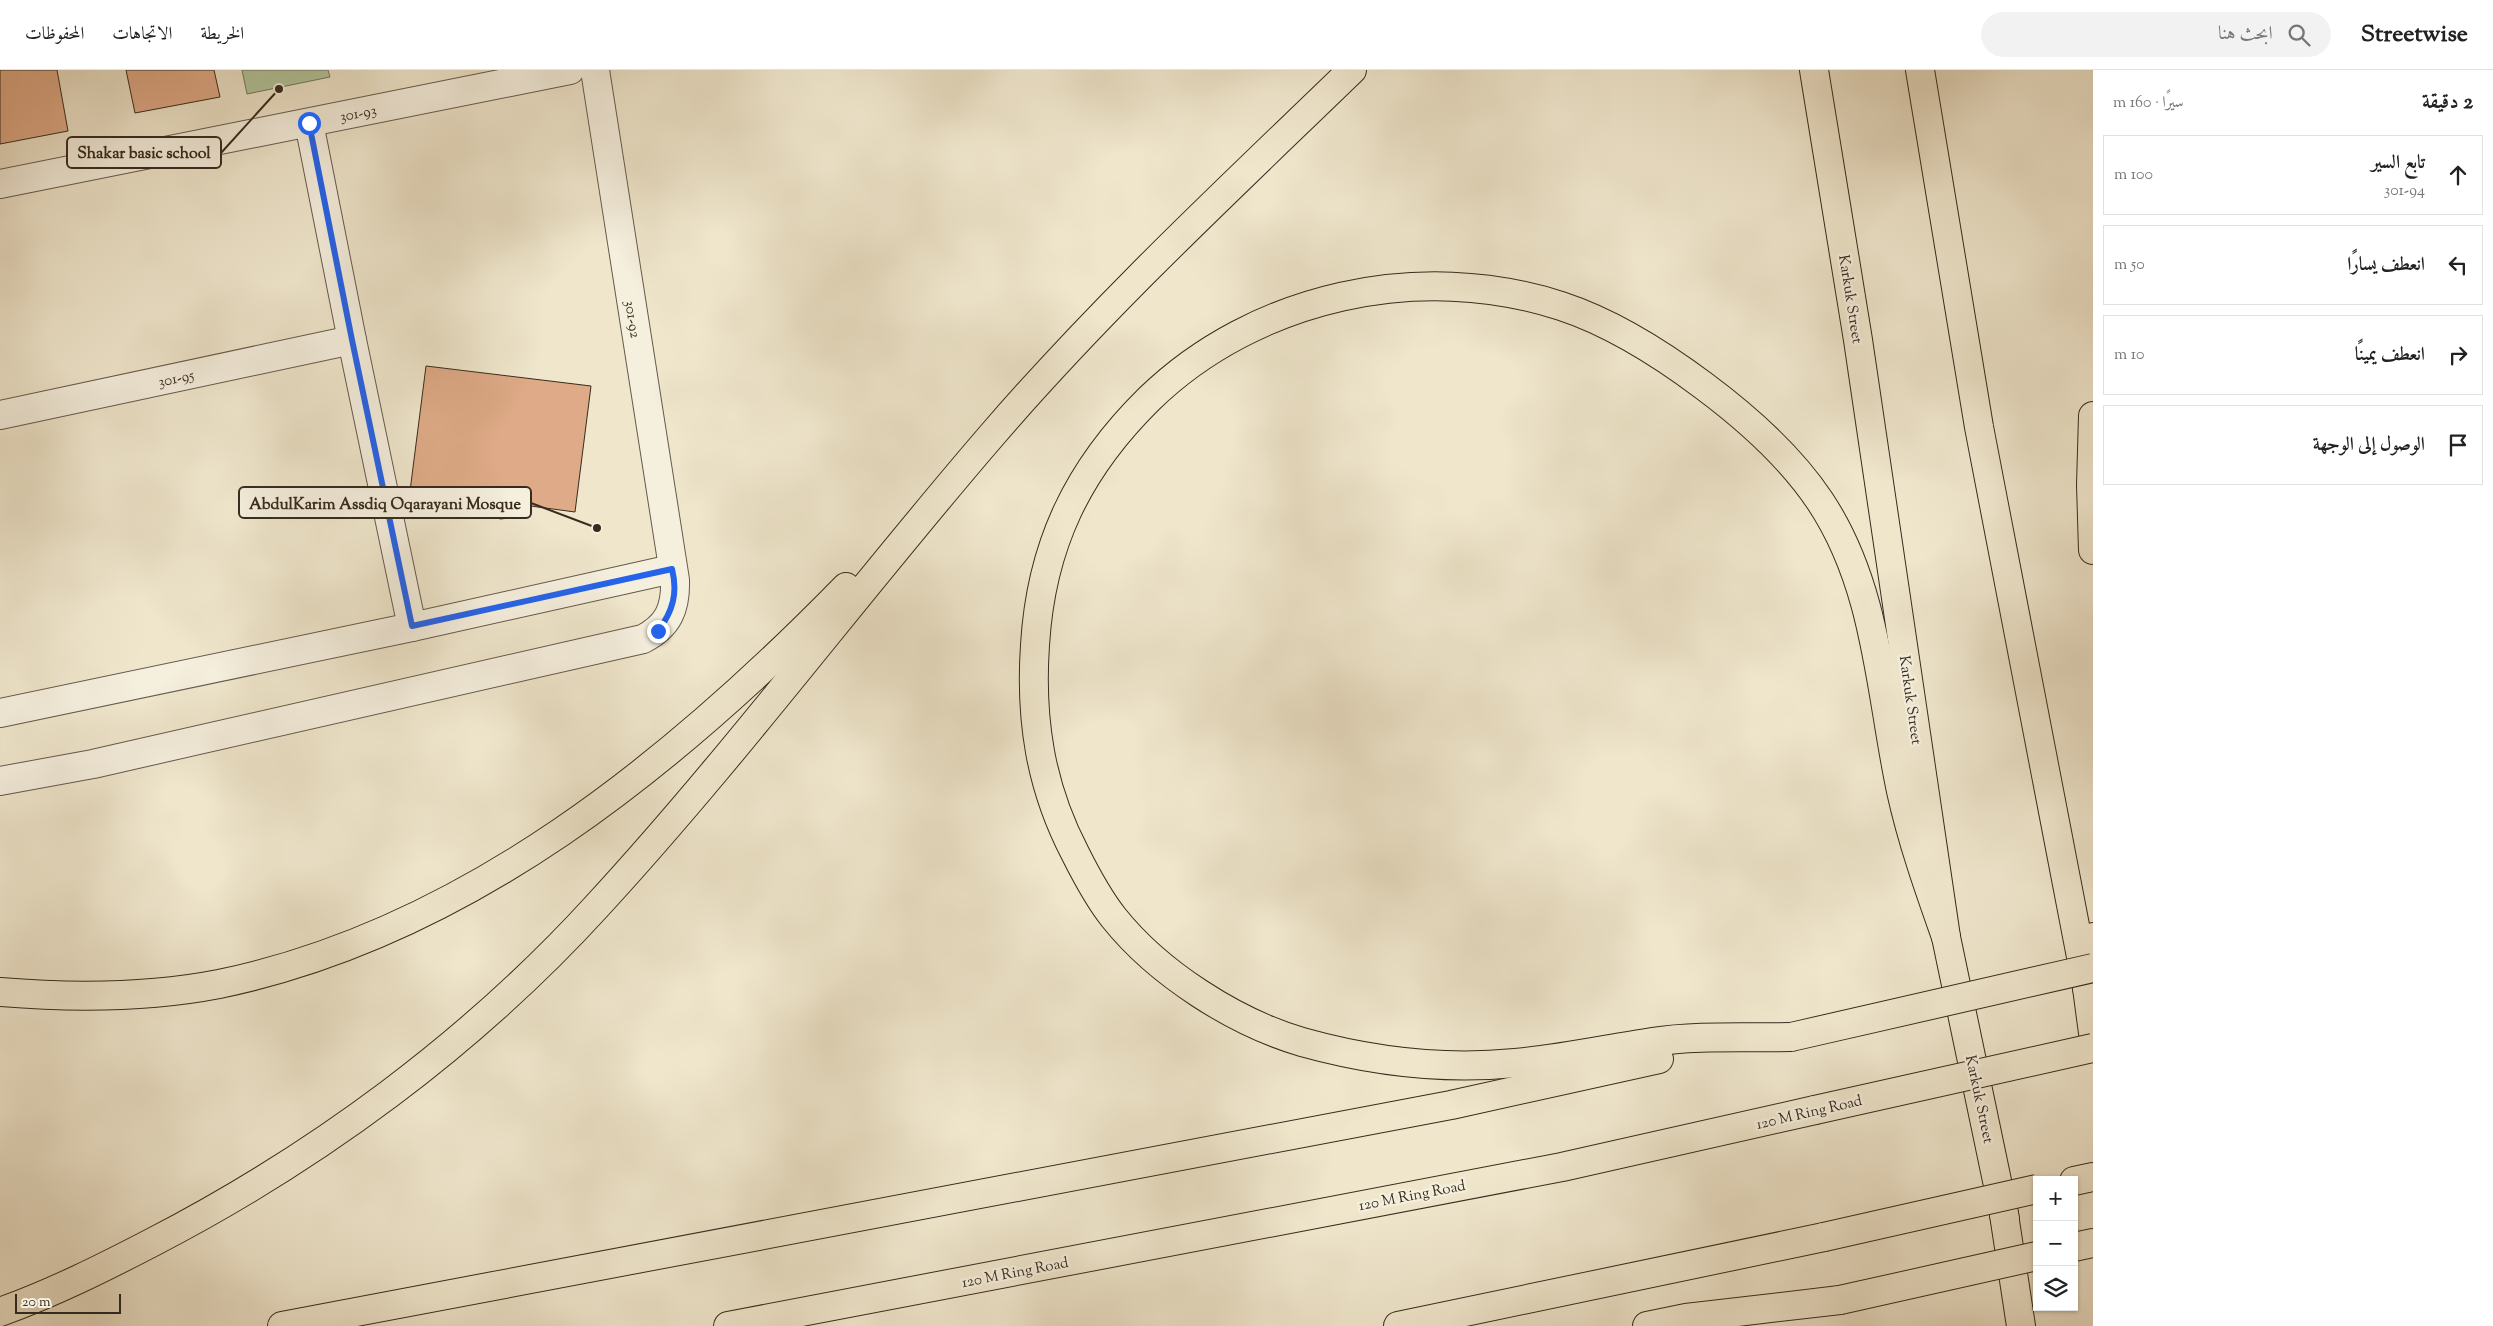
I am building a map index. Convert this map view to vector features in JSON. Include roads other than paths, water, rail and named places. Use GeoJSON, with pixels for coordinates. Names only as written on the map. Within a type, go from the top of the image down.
{"type":"FeatureCollection","features":[{"type":"Feature","properties":{"kind":"highway"},"geometry":{"type":"LineString","coordinates":[[0,1312],[57,1290],[110,1264],[205,1215],[291,1162],[395,1090],[500,1003],[594,910],[695,796],[991,436],[1079,337],[1352,70]]}},
{"type":"Feature","properties":{"kind":"highway","name":"Karkuk Street"},"geometry":{"type":"LineString","coordinates":[[1814,70],[1859,350],[1946,937],[2028,1326]]}},
{"type":"Feature","properties":{"kind":"highway"},"geometry":{"type":"LineString","coordinates":[[1920,70],[1979,427],[2090,978]]}},
{"type":"Feature","properties":{"kind":"highway"},"geometry":{"type":"LineString","coordinates":[[1791,1037],[1658,1041],[1582,1055],[1508,1064],[1438,1064],[1366,1057],[1296,1040],[1241,1018],[1187,984],[1143,949],[1112,916],[1086,874],[1059,823],[1043,770],[1034,719],[1033,666],[1037,608],[1046,563],[1068,508],[1096,459],[1132,416],[1174,375],[1223,342],[1271,318],[1332,298],[1387,289],[1445,286],[1500,292],[1560,306],[1615,329],[1674,363],[1729,405],[1774,446],[1820,500],[1850,556],[1870,616],[1902,794],[1922,867],[1946,937]]}},
{"type":"Feature","properties":{"kind":"highway"},"geometry":{"type":"LineString","coordinates":[[2093,416],[2091,485],[2093,550]]}},
{"type":"Feature","properties":{"kind":"highway"},"geometry":{"type":"LineString","coordinates":[[0,992],[108,997],[218,984],[273,970],[336,950],[405,920],[487,879],[580,818],[694,731],[786,648],[991,436]]}},
{"type":"Feature","properties":{"kind":"highway"},"geometry":{"type":"LineString","coordinates":[[2093,937],[2090,978],[2093,1033]]}},
{"type":"Feature","properties":{"kind":"highway"},"geometry":{"type":"LineString","coordinates":[[282,1326],[1441,1107],[1650,1061],[1791,1037],[2090,978]]}},
{"type":"Feature","properties":{"kind":"highway","name":"120 M Ring Road"},"geometry":{"type":"LineString","coordinates":[[728,1326],[1562,1167],[2093,1048]]}},
{"type":"Feature","properties":{"kind":"highway"},"geometry":{"type":"LineString","coordinates":[[2078,1180],[2093,1177]]}},
{"type":"Feature","properties":{"kind":"highway"},"geometry":{"type":"LineString","coordinates":[[1398,1326],[1824,1237],[2033,1190]]}},
{"type":"Feature","properties":{"kind":"highway"},"geometry":{"type":"LineString","coordinates":[[2003,1208],[2021,1326]]}},
{"type":"Feature","properties":{"kind":"highway"},"geometry":{"type":"LineString","coordinates":[[2078,1247],[2093,1243]]}},
{"type":"Feature","properties":{"kind":"highway"},"geometry":{"type":"LineString","coordinates":[[1742,1326],[1840,1300],[2033,1257]]}},
{"type":"Feature","properties":{"kind":"highway"},"geometry":{"type":"LineString","coordinates":[[1647,1326],[1686,1318],[1840,1300]]}},
{"type":"Feature","properties":{"kind":"street","name":"301-93"},"geometry":{"type":"LineString","coordinates":[[0,184],[570,70]]}},
{"type":"Feature","properties":{"kind":"street","name":"301-92"},"geometry":{"type":"LineString","coordinates":[[0,781],[93,764],[643,640],[658,631],[673,606],[675,593],[595,70]]}},
{"type":"Feature","properties":{"kind":"street"},"geometry":{"type":"LineString","coordinates":[[309,123],[412,626]]}},
{"type":"Feature","properties":{"kind":"street","name":"301-95"},"geometry":{"type":"LineString","coordinates":[[0,416],[352,340]]}},
{"type":"Feature","properties":{"kind":"street"},"geometry":{"type":"LineString","coordinates":[[0,712],[412,626],[672,569]]}},
{"type":"Feature","properties":{"kind":"place","name":"Shakar basic school"},"geometry":{"type":"Point","coordinates":[279,89]}},
{"type":"Feature","properties":{"kind":"place","name":"AbdulKarim Assdiq Oqarayani Mosque"},"geometry":{"type":"Point","coordinates":[597,528]}}]}
